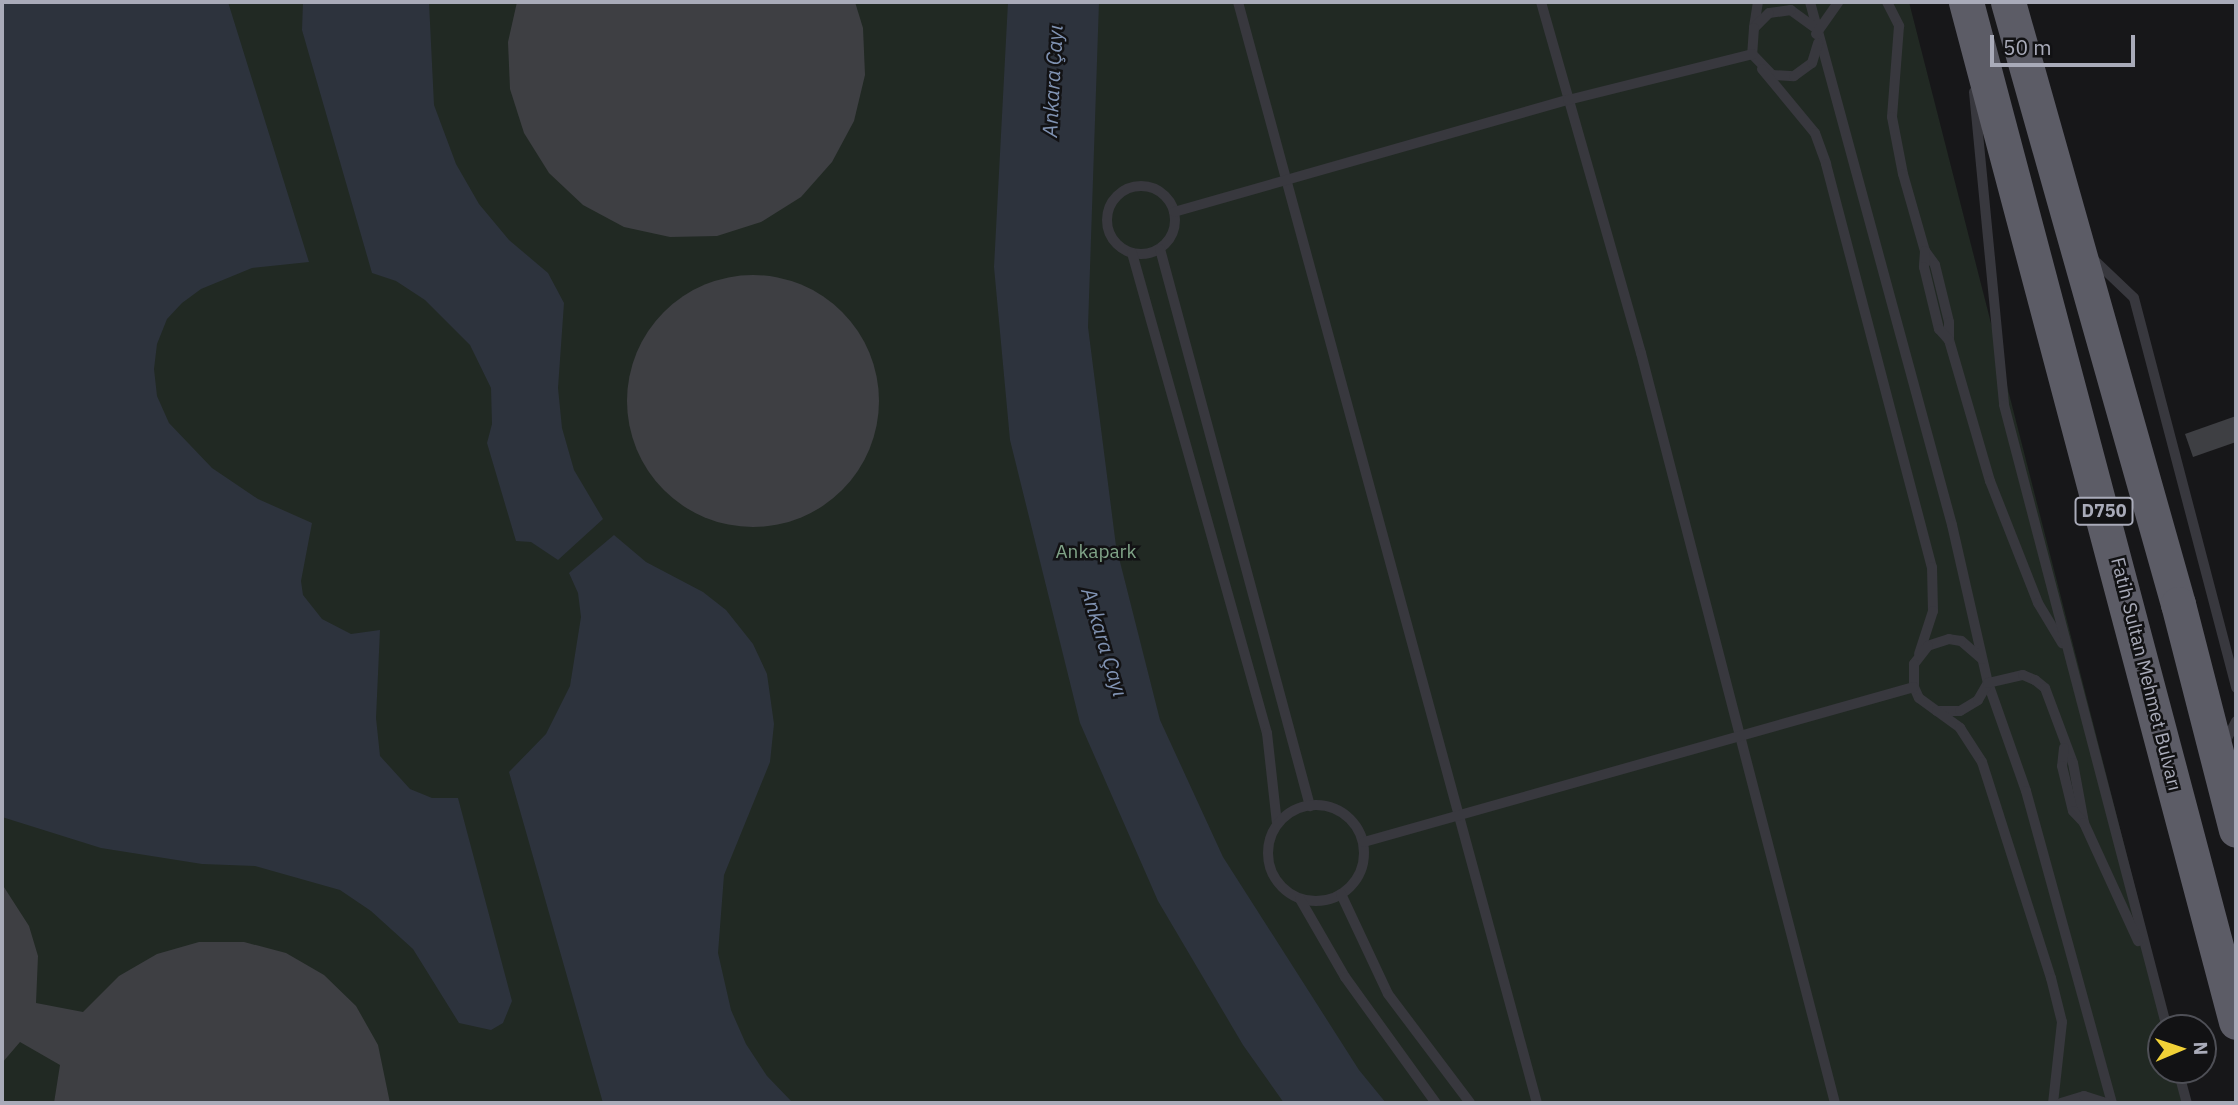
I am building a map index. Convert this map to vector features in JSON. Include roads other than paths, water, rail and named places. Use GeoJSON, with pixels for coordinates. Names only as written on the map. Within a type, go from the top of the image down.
{"type":"FeatureCollection","features":[{"type":"Feature","properties":{"kind":"highway","name":"Fatih Sultan Mehmet Bulvarı"},"geometry":{"type":"LineString","coordinates":[[1965,2],[2236,1022]]}},
{"type":"Feature","properties":{"kind":"highway","name":"D750"},"geometry":{"type":"LineString","coordinates":[[2008,2],[2077,243],[2236,831]]}},
{"type":"Feature","properties":{"kind":"lane"},"geometry":{"type":"LineString","coordinates":[[1238,2],[1537,1103]]}},
{"type":"Feature","properties":{"kind":"lane"},"geometry":{"type":"LineString","coordinates":[[1541,2],[1641,353],[1738,739],[1835,1103]]}},
{"type":"Feature","properties":{"kind":"lane"},"geometry":{"type":"LineString","coordinates":[[1758,2],[1752,54],[1815,133],[1826,164],[1932,567],[1933,611],[1912,676],[1914,687],[1927,706],[1960,728],[1982,762],[2047,965],[2062,1022],[2053,1103]]}},
{"type":"Feature","properties":{"kind":"lane"},"geometry":{"type":"LineString","coordinates":[[1810,2],[1816,34],[1949,512],[1988,683],[2034,818],[2112,1103]]}},
{"type":"Feature","properties":{"kind":"lane"},"geometry":{"type":"LineString","coordinates":[[1816,34],[1838,2]]}},
{"type":"Feature","properties":{"kind":"lane"},"geometry":{"type":"LineString","coordinates":[[1886,2],[1899,26],[1892,117],[1925,251],[1935,265],[1949,322],[1949,340],[2007,532],[2038,603],[2069,655]]}},
{"type":"Feature","properties":{"kind":"lane"},"geometry":{"type":"LineString","coordinates":[[1965,2],[2004,405],[2163,1014]]}},
{"type":"Feature","properties":{"kind":"lane"},"geometry":{"type":"LineString","coordinates":[[1754,28],[1769,13],[1780,10],[1801,14],[1816,34],[1817,53],[1804,71],[1783,78],[1762,69]]}},
{"type":"Feature","properties":{"kind":"lane"},"geometry":{"type":"LineString","coordinates":[[1174,212],[1568,100],[1752,54]]}},
{"type":"Feature","properties":{"kind":"lane"},"geometry":{"type":"LineString","coordinates":[[1141,186],[1162,193],[1174,212],[1173,234],[1160,249],[1132,253],[1117,244],[1108,224],[1112,202],[1120,194],[1141,186]]}},
{"type":"Feature","properties":{"kind":"lane"},"geometry":{"type":"LineString","coordinates":[[2077,243],[2134,298],[2236,688]]}},
{"type":"Feature","properties":{"kind":"lane"},"geometry":{"type":"LineString","coordinates":[[1160,249],[1310,806]]}},
{"type":"Feature","properties":{"kind":"lane"},"geometry":{"type":"LineString","coordinates":[[1132,253],[1267,733],[1278,824]]}},
{"type":"Feature","properties":{"kind":"lane"},"geometry":{"type":"LineString","coordinates":[[1919,654],[1949,639],[1971,647],[1982,659]]}},
{"type":"Feature","properties":{"kind":"lane"},"geometry":{"type":"LineString","coordinates":[[1937,711],[1960,711],[1970,706],[1988,683],[2023,676],[2045,688],[2064,748],[2073,763],[2084,822],[2152,970]]}},
{"type":"Feature","properties":{"kind":"lane"},"geometry":{"type":"LineString","coordinates":[[1364,842],[1738,739],[1914,687]]}},
{"type":"Feature","properties":{"kind":"lane"},"geometry":{"type":"LineString","coordinates":[[2217,756],[2236,721]]}},
{"type":"Feature","properties":{"kind":"lane"},"geometry":{"type":"LineString","coordinates":[[1300,899],[1321,902],[1341,894],[1359,877],[1364,842],[1349,817],[1335,808],[1310,806],[1289,813],[1278,824],[1270,839],[1271,870],[1279,884],[1300,899],[1345,977],[1436,1103]]}},
{"type":"Feature","properties":{"kind":"lane"},"geometry":{"type":"LineString","coordinates":[[1341,894],[1388,994],[1470,1103]]}},
{"type":"Feature","properties":{"kind":"lane"},"geometry":{"type":"LineString","coordinates":[[1453,1081],[1481,1103]]}},
{"type":"Feature","properties":{"kind":"lane"},"geometry":{"type":"LineString","coordinates":[[2182,1084],[2187,1103]]}},
{"type":"Feature","properties":{"kind":"lane"},"geometry":{"type":"LineString","coordinates":[[2062,1103],[2084,1096],[2106,1103]]}},
{"type":"Feature","properties":{"kind":"water"},"geometry":{"type":"Polygon","coordinates":[[[2,2],[228,2],[309,262],[252,268],[201,289],[182,303],[167,319],[157,344],[154,369],[157,396],[169,423],[212,468],[258,499],[312,523],[301,581],[303,595],[322,619],[351,634],[380,630],[376,718],[380,756],[410,789],[432,798],[458,798],[512,1001],[503,1023],[491,1030],[459,1023],[413,949],[371,911],[340,890],[255,866],[202,864],[101,848],[2,817],[2,2]]]}},
{"type":"Feature","properties":{"kind":"water"},"geometry":{"type":"Polygon","coordinates":[[[303,2],[429,2],[434,105],[456,164],[479,204],[509,240],[548,273],[564,303],[558,388],[562,428],[574,470],[603,519],[558,560],[531,542],[516,541],[487,443],[492,424],[491,388],[470,345],[425,300],[396,281],[372,273],[302,30],[303,2]]]}},
{"type":"Feature","properties":{"kind":"water","name":"Ankara Çayı"},"geometry":{"type":"Polygon","coordinates":[[[1008,2],[1099,2],[1088,327],[1116,546],[1160,720],[1223,857],[1359,1070],[1386,1103],[1284,1103],[1243,1045],[1158,901],[1080,723],[1010,440],[994,267],[1008,2]]]}},
{"type":"Feature","properties":{"kind":"water"},"geometry":{"type":"Polygon","coordinates":[[[614,535],[646,562],[703,592],[726,610],[753,644],[767,674],[774,724],[770,762],[724,875],[718,953],[731,1010],[746,1044],[767,1076],[793,1103],[603,1103],[509,772],[546,734],[570,686],[581,617],[578,593],[569,573],[614,535]]]}},
{"type":"Feature","properties":{"kind":"park label","name":"Ankapark"},"geometry":{"type":"Point","coordinates":[1096,552]}}]}
